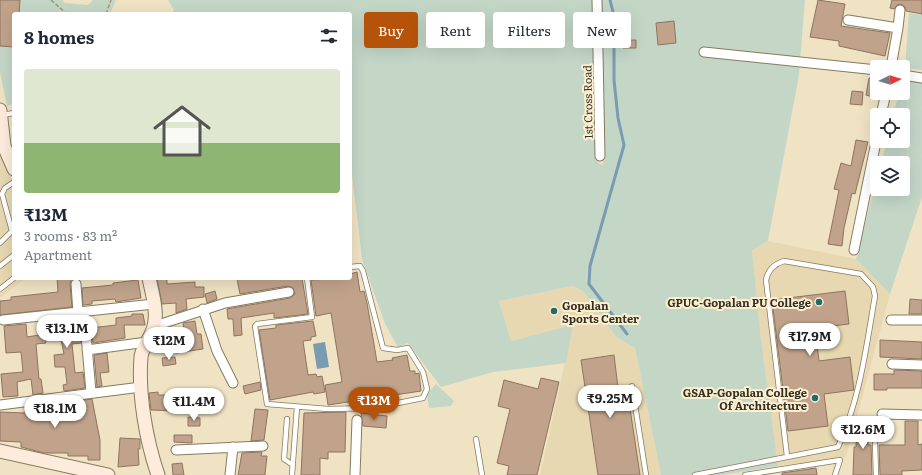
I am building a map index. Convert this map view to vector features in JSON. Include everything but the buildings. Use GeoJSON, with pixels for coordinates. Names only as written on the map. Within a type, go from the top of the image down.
{"type":"FeatureCollection","features":[{"type":"Feature","properties":{"kind":"street","name":"1st Cross Road"},"geometry":{"type":"LineString","coordinates":[[597,0],[600,156]]}},
{"type":"Feature","properties":{"kind":"street"},"geometry":{"type":"LineString","coordinates":[[892,60],[900,10]]}},
{"type":"Feature","properties":{"kind":"street"},"geometry":{"type":"LineString","coordinates":[[848,20],[898,28]]}},
{"type":"Feature","properties":{"kind":"street"},"geometry":{"type":"LineString","coordinates":[[704,52],[870,69]]}},
{"type":"Feature","properties":{"kind":"street"},"geometry":{"type":"LineString","coordinates":[[910,76],[922,78]]}},
{"type":"Feature","properties":{"kind":"street"},"geometry":{"type":"LineString","coordinates":[[0,113],[4,146],[12,164]]}},
{"type":"Feature","properties":{"kind":"street"},"geometry":{"type":"LineString","coordinates":[[854,250],[875,148]]}},
{"type":"Feature","properties":{"kind":"street"},"geometry":{"type":"LineString","coordinates":[[149,280],[154,304],[155,326],[142,356],[141,387],[155,475]]}},
{"type":"Feature","properties":{"kind":"street"},"geometry":{"type":"LineString","coordinates":[[76,284],[87,350],[91,392]]}},
{"type":"Feature","properties":{"kind":"street"},"geometry":{"type":"LineString","coordinates":[[155,326],[225,303],[289,292]]}},
{"type":"Feature","properties":{"kind":"street"},"geometry":{"type":"LineString","coordinates":[[3,320],[154,304]]}},
{"type":"Feature","properties":{"kind":"street"},"geometry":{"type":"LineString","coordinates":[[203,309],[217,351],[233,383]]}},
{"type":"Feature","properties":{"kind":"street"},"geometry":{"type":"LineString","coordinates":[[891,320],[922,320]]}},
{"type":"Feature","properties":{"kind":"street"},"geometry":{"type":"LineString","coordinates":[[87,350],[147,342]]}},
{"type":"Feature","properties":{"kind":"street"},"geometry":{"type":"LineString","coordinates":[[892,364],[922,365]]}},
{"type":"Feature","properties":{"kind":"street"},"geometry":{"type":"LineString","coordinates":[[0,405],[91,392],[141,387]]}},
{"type":"Feature","properties":{"kind":"street"},"geometry":{"type":"LineString","coordinates":[[882,414],[922,415]]}},
{"type":"Feature","properties":{"kind":"street"},"geometry":{"type":"LineString","coordinates":[[355,475],[358,420]]}},
{"type":"Feature","properties":{"kind":"street"},"geometry":{"type":"LineString","coordinates":[[176,450],[263,446]]}},
{"type":"Feature","properties":{"kind":"street"},"geometry":{"type":"LineString","coordinates":[[230,475],[233,447]]}},
{"type":"Feature","properties":{"kind":"street"},"geometry":{"type":"LineString","coordinates":[[0,451],[108,475]]}},
{"type":"Feature","properties":{"kind":"lane"},"geometry":{"type":"LineString","coordinates":[[0,113],[12,113]]}},
{"type":"Feature","properties":{"kind":"lane"},"geometry":{"type":"LineString","coordinates":[[0,242],[12,231],[1,193],[4,188],[12,183]]}},
{"type":"Feature","properties":{"kind":"lane"},"geometry":{"type":"LineString","coordinates":[[0,266],[12,257]]}},
{"type":"Feature","properties":{"kind":"lane"},"geometry":{"type":"LineString","coordinates":[[696,475],[838,446],[847,426],[859,388],[875,296],[873,287],[862,274],[784,261],[778,263],[767,274],[766,280],[787,456]]}},
{"type":"Feature","properties":{"kind":"lane"},"geometry":{"type":"LineString","coordinates":[[307,280],[312,317],[257,324],[255,329],[267,404],[328,409],[373,408],[423,398],[427,389],[423,372],[408,348],[397,350],[383,348],[363,271],[360,266],[352,267]]}},
{"type":"Feature","properties":{"kind":"lane"},"geometry":{"type":"LineString","coordinates":[[0,289],[12,280]]}},
{"type":"Feature","properties":{"kind":"lane"},"geometry":{"type":"LineString","coordinates":[[632,386],[646,475]]}},
{"type":"Feature","properties":{"kind":"lane"},"geometry":{"type":"LineString","coordinates":[[292,475],[297,407]]}},
{"type":"Feature","properties":{"kind":"lane"},"geometry":{"type":"LineString","coordinates":[[287,419],[284,459],[293,465]]}},
{"type":"Feature","properties":{"kind":"lane"},"geometry":{"type":"LineString","coordinates":[[476,439],[482,475]]}},
{"type":"Feature","properties":{"kind":"lane"},"geometry":{"type":"LineString","coordinates":[[875,443],[876,475]]}},
{"type":"Feature","properties":{"kind":"lane"},"geometry":{"type":"LineString","coordinates":[[745,475],[840,460],[835,475]]}},
{"type":"Feature","properties":{"kind":"path"},"geometry":{"type":"LineString","coordinates":[[51,0],[65,12]]}},
{"type":"Feature","properties":{"kind":"path"},"geometry":{"type":"LineString","coordinates":[[107,12],[111,0]]}},
{"type":"Feature","properties":{"kind":"shaded area"},"geometry":{"type":"Polygon","coordinates":[[[0,145],[12,173],[12,280],[23,280],[0,298],[0,145]]]}},
{"type":"Feature","properties":{"kind":"shaded area","name":"GSAP-Gopalan College Of Architecture"},"geometry":{"type":"Polygon","coordinates":[[[768,241],[856,259],[890,294],[846,457],[778,466],[761,339],[752,250],[768,241]]]}},
{"type":"Feature","properties":{"kind":"shaded area"},"geometry":{"type":"Polygon","coordinates":[[[573,286],[583,291],[616,337],[635,348],[661,475],[540,475],[573,326],[511,341],[499,301],[573,286]]]}},
{"type":"Feature","properties":{"kind":"green space"},"geometry":{"type":"Polygon","coordinates":[[[0,0],[62,0],[65,3],[88,5],[93,0],[116,0],[111,12],[12,12],[12,105],[7,106],[0,73],[0,0]]]}},
{"type":"Feature","properties":{"kind":"green space"},"geometry":{"type":"Polygon","coordinates":[[[168,0],[592,0],[592,12],[573,12],[573,48],[594,48],[598,163],[603,165],[602,48],[631,48],[631,12],[601,12],[601,0],[805,0],[799,75],[768,241],[752,250],[761,339],[778,466],[723,475],[661,475],[635,348],[616,337],[583,291],[573,286],[499,301],[511,341],[573,325],[566,363],[493,372],[441,387],[408,343],[398,347],[385,324],[362,259],[352,174],[352,12],[173,12],[174,10],[168,0]]]}},
{"type":"Feature","properties":{"kind":"green space"},"geometry":{"type":"Polygon","coordinates":[[[909,13],[922,15],[922,70],[910,69],[910,60],[906,60],[909,13]]]}},
{"type":"Feature","properties":{"kind":"green space"},"geometry":{"type":"Polygon","coordinates":[[[910,80],[922,83],[922,197],[890,294],[856,259],[872,196],[910,196],[910,156],[883,156],[885,148],[910,148],[910,108],[895,108],[897,100],[910,100],[910,80]]]}},
{"type":"Feature","properties":{"kind":"green space"},"geometry":{"type":"Polygon","coordinates":[[[436,384],[454,401],[451,406],[429,408],[427,394],[436,384]]]}},
{"type":"Feature","properties":{"kind":"water"},"geometry":{"type":"Polygon","coordinates":[[[325,342],[329,367],[317,369],[313,344],[325,342]]]}},
{"type":"Feature","properties":{"kind":"waterway"},"geometry":{"type":"LineString","coordinates":[[610,0],[614,16],[614,80],[618,118],[624,145],[590,266],[589,284],[627,334]]}},
{"type":"Feature","properties":{"kind":"place","name":"GPUC-Gopalan PU College"},"geometry":{"type":"Point","coordinates":[819,302]}},
{"type":"Feature","properties":{"kind":"place","name":"Gopalan Sports Center"},"geometry":{"type":"Point","coordinates":[554,311]}},
{"type":"Feature","properties":{"kind":"place","name":"GSAP-Gopalan College Of Architecture"},"geometry":{"type":"Point","coordinates":[815,398]}}]}
